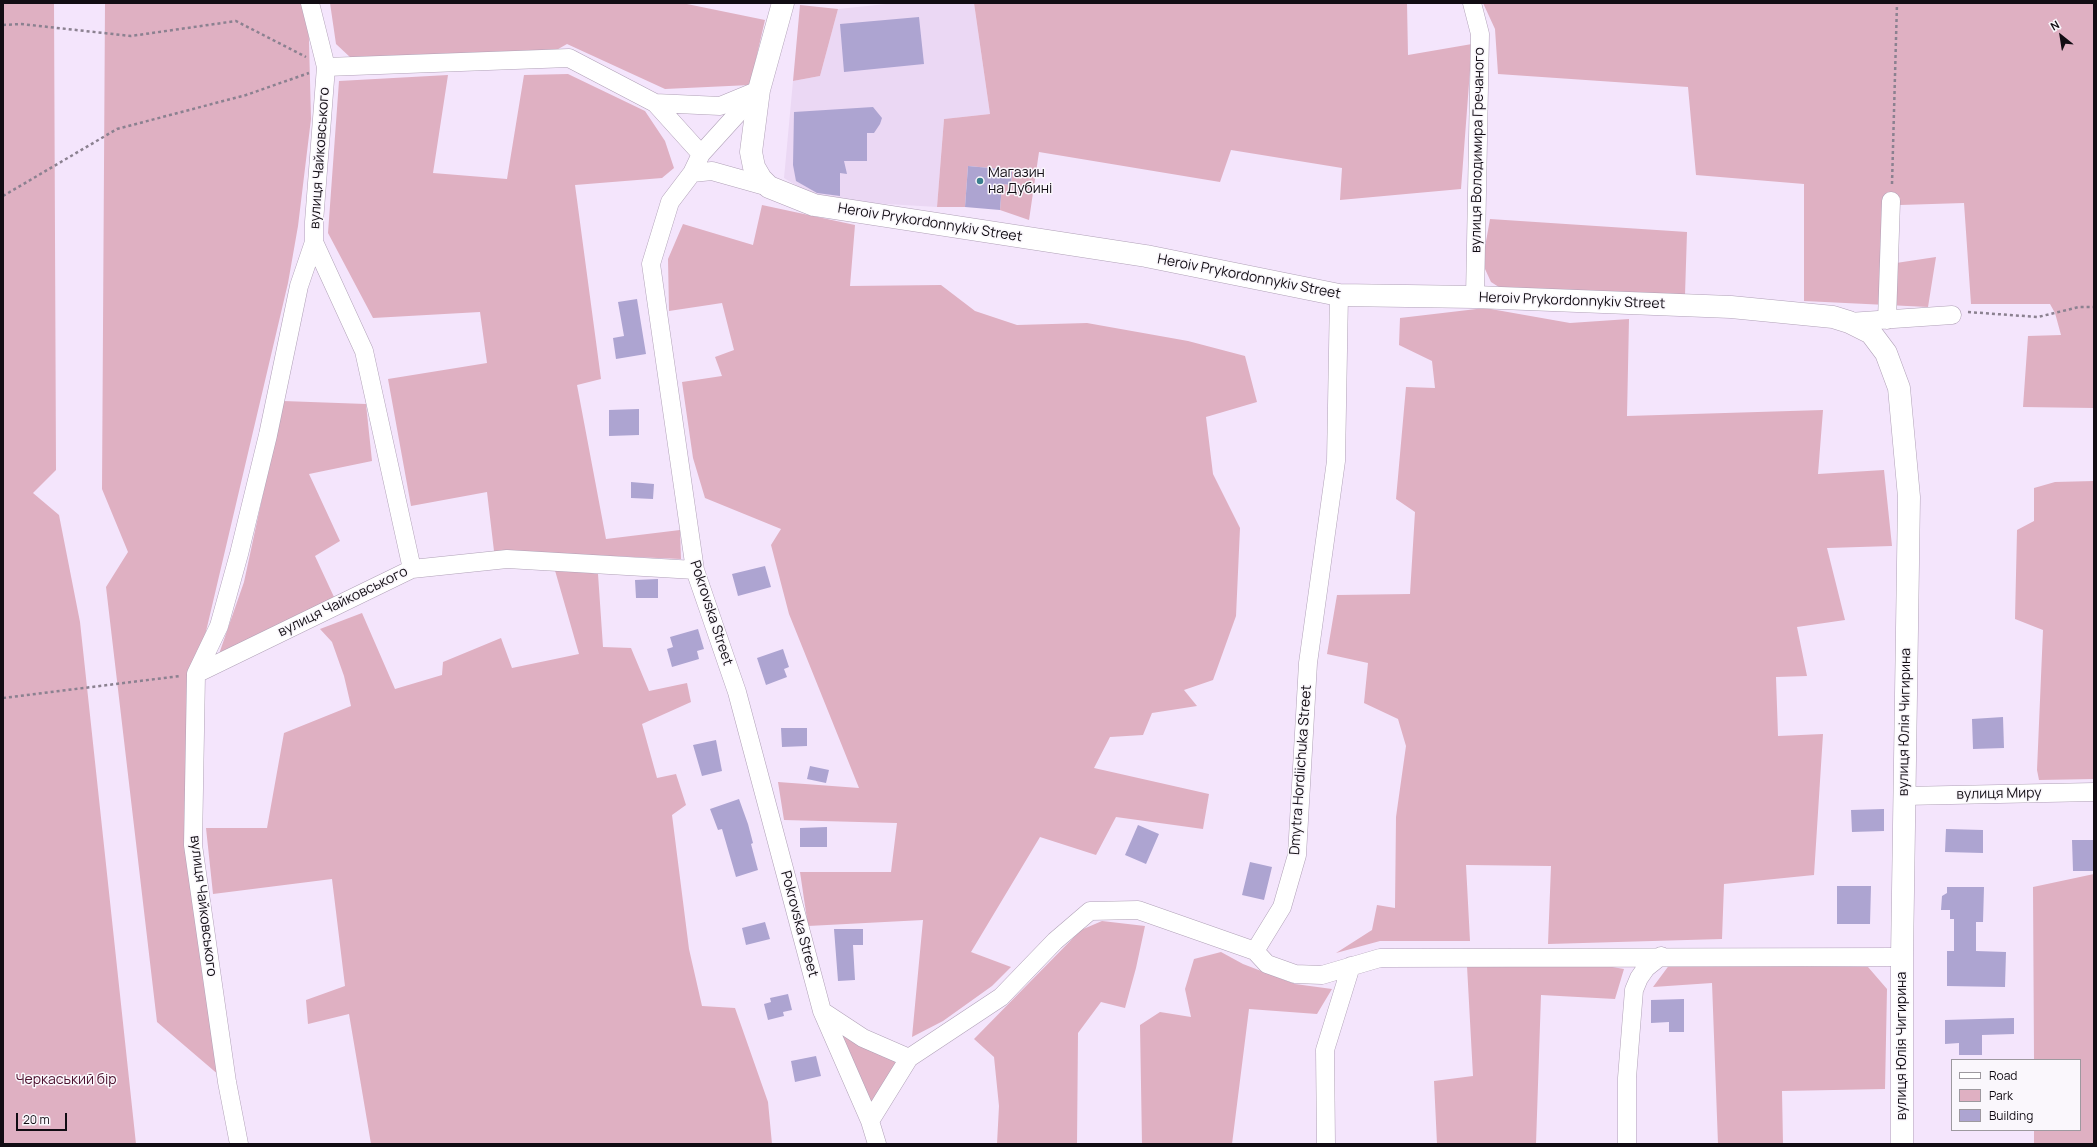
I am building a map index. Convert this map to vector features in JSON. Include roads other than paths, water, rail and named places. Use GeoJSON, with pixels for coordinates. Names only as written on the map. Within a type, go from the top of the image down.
{"type":"FeatureCollection","features":[{"type":"Feature","properties":{"kind":"street","name":"вулиця Чайковського"},"geometry":{"type":"LineString","coordinates":[[240,1144],[228,1082],[193,845],[196,674],[412,569],[364,351],[314,242],[314,222],[326,67],[310,3]]}},
{"type":"Feature","properties":{"kind":"street","name":"Pokrovska Street"},"geometry":{"type":"LineString","coordinates":[[783,3],[759,90],[701,154],[692,172],[670,202],[651,264],[695,570],[737,692],[822,1011],[870,1121],[877,1144]]}},
{"type":"Feature","properties":{"kind":"street","name":"вулиця Володимира Гречаного"},"geometry":{"type":"LineString","coordinates":[[1472,3],[1480,34],[1475,297]]}},
{"type":"Feature","properties":{"kind":"street"},"geometry":{"type":"LineString","coordinates":[[326,67],[569,58],[656,103],[701,154]]}},
{"type":"Feature","properties":{"kind":"street"},"geometry":{"type":"LineString","coordinates":[[656,103],[720,106],[759,90]]}},
{"type":"Feature","properties":{"kind":"street","name":"Heroiv Prykordonnykiv Street"},"geometry":{"type":"LineString","coordinates":[[759,90],[751,152],[754,167],[761,179],[769,187],[814,205],[1146,256],[1339,295],[1475,297],[1731,307],[1833,317],[1849,322],[1952,315]]}},
{"type":"Feature","properties":{"kind":"street"},"geometry":{"type":"LineString","coordinates":[[692,172],[712,171],[769,187]]}},
{"type":"Feature","properties":{"kind":"street"},"geometry":{"type":"LineString","coordinates":[[1887,320],[1891,201]]}},
{"type":"Feature","properties":{"kind":"street"},"geometry":{"type":"LineString","coordinates":[[196,674],[219,626],[240,554],[268,435],[299,286],[314,242]]}},
{"type":"Feature","properties":{"kind":"street","name":"Dmytra Hordiichuka Street"},"geometry":{"type":"LineString","coordinates":[[1255,951],[1282,907],[1297,855],[1308,663],[1336,461],[1339,295]]}},
{"type":"Feature","properties":{"kind":"street","name":"вулиця Юлія Чигирина"},"geometry":{"type":"LineString","coordinates":[[1849,322],[1871,333],[1879,342],[1886,353],[1899,388],[1909,497],[1902,957],[1902,1144]]}},
{"type":"Feature","properties":{"kind":"street"},"geometry":{"type":"LineString","coordinates":[[412,569],[507,559],[695,570]]}},
{"type":"Feature","properties":{"kind":"street","name":"вулиця Миру"},"geometry":{"type":"LineString","coordinates":[[1904,796],[2094,792]]}},
{"type":"Feature","properties":{"kind":"street"},"geometry":{"type":"LineString","coordinates":[[870,1121],[909,1058],[1001,997],[1055,941],[1090,911],[1138,910],[1255,951],[1267,964],[1295,974],[1322,975],[1380,958],[1661,956],[1902,957]]}},
{"type":"Feature","properties":{"kind":"street"},"geometry":{"type":"LineString","coordinates":[[1627,1144],[1627,1078],[1634,990],[1639,978],[1646,968],[1661,956]]}},
{"type":"Feature","properties":{"kind":"street"},"geometry":{"type":"LineString","coordinates":[[1326,1144],[1325,1050],[1351,966]]}},
{"type":"Feature","properties":{"kind":"street"},"geometry":{"type":"LineString","coordinates":[[822,1011],[863,1038],[909,1058]]}},
{"type":"Feature","properties":{"kind":"place","name":"Магазин на Дубині"},"geometry":{"type":"Point","coordinates":[980,181]}},
{"type":"Feature","properties":{"kind":"park label","name":"Черкаський бір"},"geometry":{"type":"Point","coordinates":[66,1080]}}]}
